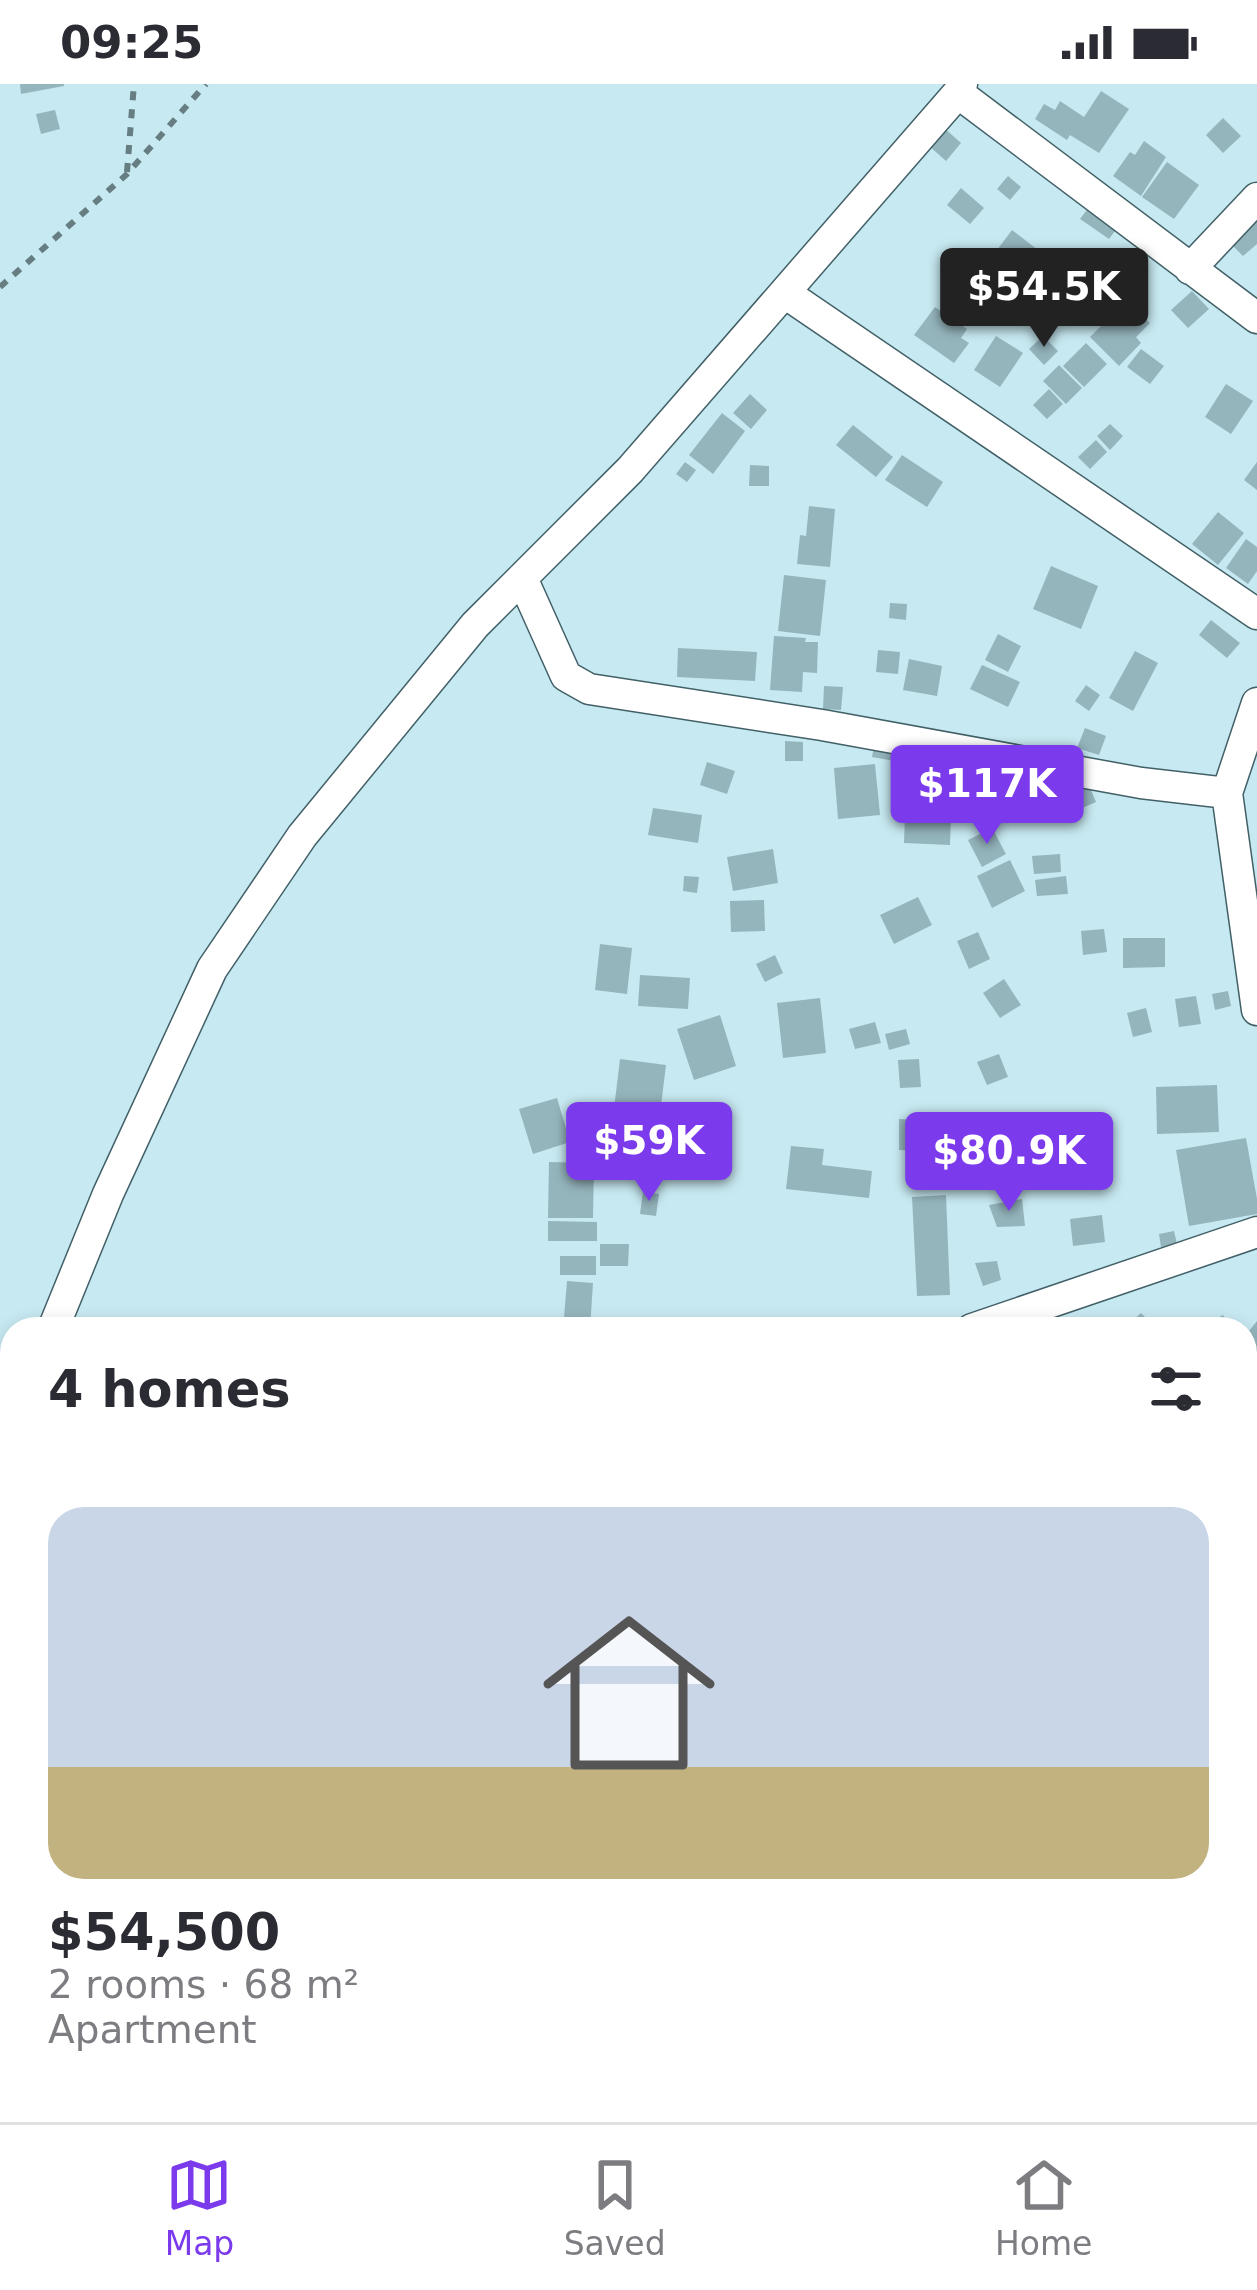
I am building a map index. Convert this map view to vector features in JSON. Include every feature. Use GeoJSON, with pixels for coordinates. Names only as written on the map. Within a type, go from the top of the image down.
{"type":"FeatureCollection","features":[{"type":"Feature","properties":{"kind":"street"},"geometry":{"type":"LineString","coordinates":[[58,1317],[108,1194],[212,969],[302,836],[475,625],[630,470],[960,88],[1257,317]]}},
{"type":"Feature","properties":{"kind":"street"},"geometry":{"type":"LineString","coordinates":[[1190,269],[1257,199]]}},
{"type":"Feature","properties":{"kind":"street"},"geometry":{"type":"LineString","coordinates":[[785,293],[1257,614]]}},
{"type":"Feature","properties":{"kind":"street"},"geometry":{"type":"LineString","coordinates":[[522,578],[566,676],[589,689],[822,724],[1141,783],[1227,793]]}},
{"type":"Feature","properties":{"kind":"street"},"geometry":{"type":"LineString","coordinates":[[1257,703],[1227,793],[1257,1010]]}},
{"type":"Feature","properties":{"kind":"street"},"geometry":{"type":"LineString","coordinates":[[1006,1317],[1257,1232]]}},
{"type":"Feature","properties":{"kind":"path"},"geometry":{"type":"LineString","coordinates":[[126,175],[134,84]]}},
{"type":"Feature","properties":{"kind":"path"},"geometry":{"type":"LineString","coordinates":[[0,287],[126,175],[206,84]]}},
{"type":"Feature","properties":{"kind":"building"},"geometry":{"type":"Polygon","coordinates":[[[20,84],[64,84],[64,86],[21,94],[20,84]]]}},
{"type":"Feature","properties":{"kind":"building"},"geometry":{"type":"Polygon","coordinates":[[[1101,91],[1129,109],[1099,153],[1035,119],[1044,104],[1055,110],[1060,101],[1084,117],[1101,91]]]}},
{"type":"Feature","properties":{"kind":"building"},"geometry":{"type":"Polygon","coordinates":[[[55,110],[60,129],[41,134],[36,114],[55,110]]]}},
{"type":"Feature","properties":{"kind":"building"},"geometry":{"type":"Polygon","coordinates":[[[1223,118],[1241,136],[1223,153],[1206,135],[1223,118]]]}},
{"type":"Feature","properties":{"kind":"building"},"geometry":{"type":"Polygon","coordinates":[[[943,127],[961,143],[946,161],[928,145],[943,127]]]}},
{"type":"Feature","properties":{"kind":"building"},"geometry":{"type":"Polygon","coordinates":[[[1144,141],[1166,157],[1141,196],[1113,176],[1144,141]]]}},
{"type":"Feature","properties":{"kind":"building"},"geometry":{"type":"Polygon","coordinates":[[[1167,162],[1199,185],[1174,219],[1142,197],[1167,162]]]}},
{"type":"Feature","properties":{"kind":"building"},"geometry":{"type":"Polygon","coordinates":[[[1008,176],[1021,187],[1010,200],[997,189],[1008,176]]]}},
{"type":"Feature","properties":{"kind":"building"},"geometry":{"type":"Polygon","coordinates":[[[961,188],[984,208],[970,224],[947,205],[961,188]]]}},
{"type":"Feature","properties":{"kind":"building"},"geometry":{"type":"Polygon","coordinates":[[[1089,207],[1118,227],[1109,239],[1080,219],[1089,207]]]}},
{"type":"Feature","properties":{"kind":"building"},"geometry":{"type":"Polygon","coordinates":[[[1257,218],[1257,244],[1243,256],[1230,243],[1257,218]]]}},
{"type":"Feature","properties":{"kind":"building"},"geometry":{"type":"Polygon","coordinates":[[[1012,230],[1038,250],[1021,270],[997,250],[1012,230]]]}},
{"type":"Feature","properties":{"kind":"building"},"geometry":{"type":"Polygon","coordinates":[[[1050,248],[1093,284],[1076,305],[1067,297],[1059,306],[1025,277],[1050,248]]]}},
{"type":"Feature","properties":{"kind":"building"},"geometry":{"type":"Polygon","coordinates":[[[1004,263],[1017,276],[1005,287],[993,275],[1004,263]]]}},
{"type":"Feature","properties":{"kind":"building"},"geometry":{"type":"Polygon","coordinates":[[[956,270],[971,281],[958,299],[942,288],[956,270]]]}},
{"type":"Feature","properties":{"kind":"building"},"geometry":{"type":"Polygon","coordinates":[[[1192,291],[1209,309],[1188,328],[1171,310],[1192,291]]]}},
{"type":"Feature","properties":{"kind":"building"},"geometry":{"type":"Polygon","coordinates":[[[1131,305],[1150,323],[1136,337],[1141,343],[1119,366],[1090,337],[1112,315],[1117,319],[1131,305]]]}},
{"type":"Feature","properties":{"kind":"building"},"geometry":{"type":"Polygon","coordinates":[[[935,307],[967,329],[961,338],[969,343],[954,363],[914,335],[935,307]]]}},
{"type":"Feature","properties":{"kind":"building"},"geometry":{"type":"Polygon","coordinates":[[[996,336],[1023,353],[1000,387],[974,370],[996,336]]]}},
{"type":"Feature","properties":{"kind":"building"},"geometry":{"type":"Polygon","coordinates":[[[1043,336],[1058,351],[1044,365],[1029,349],[1043,336]]]}},
{"type":"Feature","properties":{"kind":"building"},"geometry":{"type":"Polygon","coordinates":[[[1086,343],[1107,364],[1084,387],[1063,366],[1086,343]]]}},
{"type":"Feature","properties":{"kind":"building"},"geometry":{"type":"Polygon","coordinates":[[[1141,349],[1164,366],[1150,384],[1127,367],[1141,349]]]}},
{"type":"Feature","properties":{"kind":"building"},"geometry":{"type":"Polygon","coordinates":[[[1059,365],[1082,388],[1066,404],[1043,381],[1059,365]]]}},
{"type":"Feature","properties":{"kind":"building"},"geometry":{"type":"Polygon","coordinates":[[[1226,384],[1253,401],[1231,434],[1205,417],[1226,384]]]}},
{"type":"Feature","properties":{"kind":"building"},"geometry":{"type":"Polygon","coordinates":[[[1049,389],[1063,404],[1047,419],[1033,405],[1049,389]]]}},
{"type":"Feature","properties":{"kind":"building"},"geometry":{"type":"Polygon","coordinates":[[[750,394],[767,410],[751,429],[733,413],[750,394]]]}},
{"type":"Feature","properties":{"kind":"building"},"geometry":{"type":"Polygon","coordinates":[[[722,413],[745,431],[713,474],[689,455],[722,413]]]}},
{"type":"Feature","properties":{"kind":"building"},"geometry":{"type":"Polygon","coordinates":[[[1110,424],[1123,436],[1110,450],[1097,436],[1110,424]]]}},
{"type":"Feature","properties":{"kind":"building"},"geometry":{"type":"Polygon","coordinates":[[[853,425],[893,457],[876,477],[836,445],[853,425]]]}},
{"type":"Feature","properties":{"kind":"building"},"geometry":{"type":"Polygon","coordinates":[[[1096,440],[1107,452],[1090,469],[1078,457],[1096,440]]]}},
{"type":"Feature","properties":{"kind":"building"},"geometry":{"type":"Polygon","coordinates":[[[902,455],[943,482],[927,507],[885,480],[902,455]]]}},
{"type":"Feature","properties":{"kind":"building"},"geometry":{"type":"Polygon","coordinates":[[[685,462],[696,470],[687,482],[676,474],[685,462]]]}},
{"type":"Feature","properties":{"kind":"building"},"geometry":{"type":"Polygon","coordinates":[[[1257,462],[1257,490],[1244,480],[1257,462]]]}},
{"type":"Feature","properties":{"kind":"building"},"geometry":{"type":"Polygon","coordinates":[[[750,465],[769,466],[769,486],[749,486],[750,465]]]}},
{"type":"Feature","properties":{"kind":"building"},"geometry":{"type":"Polygon","coordinates":[[[809,506],[835,509],[830,567],[797,564],[809,506]]]}},
{"type":"Feature","properties":{"kind":"building"},"geometry":{"type":"Polygon","coordinates":[[[1218,512],[1244,533],[1218,565],[1192,544],[1218,512]]]}},
{"type":"Feature","properties":{"kind":"building"},"geometry":{"type":"Polygon","coordinates":[[[1246,539],[1257,547],[1257,571],[1248,584],[1226,568],[1246,539]]]}},
{"type":"Feature","properties":{"kind":"building"},"geometry":{"type":"Polygon","coordinates":[[[1051,566],[1098,586],[1081,629],[1033,609],[1051,566]]]}},
{"type":"Feature","properties":{"kind":"building"},"geometry":{"type":"Polygon","coordinates":[[[784,575],[826,580],[820,636],[778,631],[784,575]]]}},
{"type":"Feature","properties":{"kind":"building"},"geometry":{"type":"Polygon","coordinates":[[[890,603],[907,604],[906,620],[889,618],[890,603]]]}},
{"type":"Feature","properties":{"kind":"building"},"geometry":{"type":"Polygon","coordinates":[[[1211,620],[1240,643],[1227,658],[1199,635],[1211,620]]]}},
{"type":"Feature","properties":{"kind":"building"},"geometry":{"type":"Polygon","coordinates":[[[998,634],[1021,646],[1008,672],[985,660],[998,634]]]}},
{"type":"Feature","properties":{"kind":"building"},"geometry":{"type":"Polygon","coordinates":[[[774,636],[818,642],[817,673],[803,672],[802,692],[770,690],[774,636]]]}},
{"type":"Feature","properties":{"kind":"building"},"geometry":{"type":"Polygon","coordinates":[[[678,648],[757,652],[755,681],[677,677],[678,648]]]}},
{"type":"Feature","properties":{"kind":"building"},"geometry":{"type":"Polygon","coordinates":[[[878,650],[900,652],[898,674],[876,672],[878,650]]]}},
{"type":"Feature","properties":{"kind":"building"},"geometry":{"type":"Polygon","coordinates":[[[1135,651],[1158,663],[1133,711],[1109,698],[1135,651]]]}},
{"type":"Feature","properties":{"kind":"building"},"geometry":{"type":"Polygon","coordinates":[[[909,659],[942,666],[937,696],[903,690],[909,659]]]}},
{"type":"Feature","properties":{"kind":"building"},"geometry":{"type":"Polygon","coordinates":[[[982,665],[1020,682],[1008,707],[970,689],[982,665]]]}},
{"type":"Feature","properties":{"kind":"building"},"geometry":{"type":"Polygon","coordinates":[[[1086,685],[1100,695],[1089,711],[1075,701],[1086,685]]]}},
{"type":"Feature","properties":{"kind":"building"},"geometry":{"type":"Polygon","coordinates":[[[824,686],[843,687],[841,710],[823,709],[824,686]]]}},
{"type":"Feature","properties":{"kind":"building"},"geometry":{"type":"Polygon","coordinates":[[[1085,728],[1106,736],[1099,755],[1077,748],[1085,728]]]}},
{"type":"Feature","properties":{"kind":"building"},"geometry":{"type":"Polygon","coordinates":[[[785,741],[803,742],[803,761],[785,761],[785,741]]]}},
{"type":"Feature","properties":{"kind":"building"},"geometry":{"type":"Polygon","coordinates":[[[875,741],[920,749],[917,765],[872,757],[875,741]]]}},
{"type":"Feature","properties":{"kind":"building"},"geometry":{"type":"Polygon","coordinates":[[[707,762],[735,771],[727,794],[700,785],[707,762]]]}},
{"type":"Feature","properties":{"kind":"building"},"geometry":{"type":"Polygon","coordinates":[[[875,764],[880,815],[838,819],[834,768],[875,764]]]}},
{"type":"Feature","properties":{"kind":"building"},"geometry":{"type":"Polygon","coordinates":[[[1086,778],[1096,802],[1071,813],[1060,789],[1086,778]]]}},
{"type":"Feature","properties":{"kind":"building"},"geometry":{"type":"Polygon","coordinates":[[[995,787],[1000,810],[976,815],[971,792],[995,787]]]}},
{"type":"Feature","properties":{"kind":"building"},"geometry":{"type":"Polygon","coordinates":[[[653,808],[702,815],[698,843],[648,835],[653,808]]]}},
{"type":"Feature","properties":{"kind":"building"},"geometry":{"type":"Polygon","coordinates":[[[905,814],[951,815],[950,845],[904,843],[905,814]]]}},
{"type":"Feature","properties":{"kind":"building"},"geometry":{"type":"Polygon","coordinates":[[[992,828],[1006,854],[982,867],[968,840],[992,828]]]}},
{"type":"Feature","properties":{"kind":"building"},"geometry":{"type":"Polygon","coordinates":[[[773,849],[778,883],[733,891],[727,857],[773,849]]]}},
{"type":"Feature","properties":{"kind":"building"},"geometry":{"type":"Polygon","coordinates":[[[1060,854],[1061,872],[1034,874],[1032,856],[1060,854]]]}},
{"type":"Feature","properties":{"kind":"building"},"geometry":{"type":"Polygon","coordinates":[[[1010,860],[1025,891],[992,908],[977,876],[1010,860]]]}},
{"type":"Feature","properties":{"kind":"building"},"geometry":{"type":"Polygon","coordinates":[[[684,876],[699,877],[697,893],[683,891],[684,876]]]}},
{"type":"Feature","properties":{"kind":"building"},"geometry":{"type":"Polygon","coordinates":[[[1066,876],[1068,894],[1037,896],[1035,880],[1066,876]]]}},
{"type":"Feature","properties":{"kind":"building"},"geometry":{"type":"Polygon","coordinates":[[[918,897],[932,925],[894,944],[880,915],[918,897]]]}},
{"type":"Feature","properties":{"kind":"building"},"geometry":{"type":"Polygon","coordinates":[[[764,900],[765,931],[731,932],[730,901],[764,900]]]}},
{"type":"Feature","properties":{"kind":"building"},"geometry":{"type":"Polygon","coordinates":[[[1104,929],[1107,952],[1083,955],[1081,931],[1104,929]]]}},
{"type":"Feature","properties":{"kind":"building"},"geometry":{"type":"Polygon","coordinates":[[[978,932],[990,959],[969,969],[957,941],[978,932]]]}},
{"type":"Feature","properties":{"kind":"building"},"geometry":{"type":"Polygon","coordinates":[[[1123,938],[1165,938],[1165,967],[1123,968],[1123,938]]]}},
{"type":"Feature","properties":{"kind":"building"},"geometry":{"type":"Polygon","coordinates":[[[600,944],[632,948],[627,994],[595,990],[600,944]]]}},
{"type":"Feature","properties":{"kind":"building"},"geometry":{"type":"Polygon","coordinates":[[[775,955],[783,973],[765,982],[756,964],[775,955]]]}},
{"type":"Feature","properties":{"kind":"building"},"geometry":{"type":"Polygon","coordinates":[[[640,975],[690,978],[688,1009],[638,1006],[640,975]]]}},
{"type":"Feature","properties":{"kind":"building"},"geometry":{"type":"Polygon","coordinates":[[[1004,979],[1021,1005],[1000,1018],[983,993],[1004,979]]]}},
{"type":"Feature","properties":{"kind":"building"},"geometry":{"type":"Polygon","coordinates":[[[1228,991],[1231,1006],[1215,1010],[1212,994],[1228,991]]]}},
{"type":"Feature","properties":{"kind":"building"},"geometry":{"type":"Polygon","coordinates":[[[1196,996],[1201,1024],[1179,1027],[1175,999],[1196,996]]]}},
{"type":"Feature","properties":{"kind":"building"},"geometry":{"type":"Polygon","coordinates":[[[820,998],[826,1053],[783,1058],[777,1003],[820,998]]]}},
{"type":"Feature","properties":{"kind":"building"},"geometry":{"type":"Polygon","coordinates":[[[1146,1008],[1152,1032],[1133,1037],[1127,1013],[1146,1008]]]}},
{"type":"Feature","properties":{"kind":"building"},"geometry":{"type":"Polygon","coordinates":[[[720,1015],[736,1066],[694,1080],[677,1029],[720,1015]]]}},
{"type":"Feature","properties":{"kind":"building"},"geometry":{"type":"Polygon","coordinates":[[[875,1022],[881,1043],[855,1049],[849,1029],[875,1022]]]}},
{"type":"Feature","properties":{"kind":"building"},"geometry":{"type":"Polygon","coordinates":[[[906,1029],[910,1044],[889,1050],[885,1034],[906,1029]]]}},
{"type":"Feature","properties":{"kind":"building"},"geometry":{"type":"Polygon","coordinates":[[[999,1054],[1008,1077],[987,1085],[977,1062],[999,1054]]]}},
{"type":"Feature","properties":{"kind":"building"},"geometry":{"type":"Polygon","coordinates":[[[620,1059],[666,1065],[659,1122],[613,1117],[620,1059]]]}},
{"type":"Feature","properties":{"kind":"building"},"geometry":{"type":"Polygon","coordinates":[[[919,1059],[921,1087],[900,1088],[898,1060],[919,1059]]]}},
{"type":"Feature","properties":{"kind":"building"},"geometry":{"type":"Polygon","coordinates":[[[1217,1085],[1219,1132],[1157,1134],[1156,1087],[1217,1085]]]}},
{"type":"Feature","properties":{"kind":"building"},"geometry":{"type":"Polygon","coordinates":[[[557,1098],[570,1142],[533,1154],[519,1109],[557,1098]]]}},
{"type":"Feature","properties":{"kind":"building"},"geometry":{"type":"Polygon","coordinates":[[[899,1119],[926,1120],[926,1151],[899,1150],[899,1119]]]}},
{"type":"Feature","properties":{"kind":"building"},"geometry":{"type":"Polygon","coordinates":[[[682,1133],[682,1151],[663,1151],[663,1134],[682,1133]]]}},
{"type":"Feature","properties":{"kind":"building"},"geometry":{"type":"Polygon","coordinates":[[[1246,1138],[1257,1214],[1189,1226],[1176,1150],[1246,1138]]]}},
{"type":"Feature","properties":{"kind":"building"},"geometry":{"type":"Polygon","coordinates":[[[652,1146],[652,1168],[631,1168],[631,1147],[652,1146]]]}},
{"type":"Feature","properties":{"kind":"building"},"geometry":{"type":"Polygon","coordinates":[[[791,1146],[824,1149],[822,1165],[872,1171],[869,1198],[786,1189],[791,1146]]]}},
{"type":"Feature","properties":{"kind":"building"},"geometry":{"type":"Polygon","coordinates":[[[1014,1153],[1020,1171],[996,1179],[990,1160],[1014,1153]]]}},
{"type":"Feature","properties":{"kind":"building"},"geometry":{"type":"Polygon","coordinates":[[[549,1162],[594,1163],[593,1218],[548,1218],[549,1162]]]}},
{"type":"Feature","properties":{"kind":"building"},"geometry":{"type":"Polygon","coordinates":[[[643,1192],[659,1194],[656,1216],[640,1214],[643,1192]]]}},
{"type":"Feature","properties":{"kind":"building"},"geometry":{"type":"Polygon","coordinates":[[[946,1195],[950,1295],[917,1296],[912,1197],[946,1195]]]}},
{"type":"Feature","properties":{"kind":"building"},"geometry":{"type":"Polygon","coordinates":[[[1022,1199],[1025,1226],[997,1227],[989,1205],[1022,1199]]]}},
{"type":"Feature","properties":{"kind":"building"},"geometry":{"type":"Polygon","coordinates":[[[1102,1215],[1105,1242],[1073,1246],[1070,1219],[1102,1215]]]}},
{"type":"Feature","properties":{"kind":"building"},"geometry":{"type":"Polygon","coordinates":[[[548,1221],[597,1222],[597,1241],[548,1241],[548,1221]]]}},
{"type":"Feature","properties":{"kind":"building"},"geometry":{"type":"Polygon","coordinates":[[[1174,1231],[1177,1244],[1161,1247],[1159,1234],[1174,1231]]]}},
{"type":"Feature","properties":{"kind":"building"},"geometry":{"type":"Polygon","coordinates":[[[600,1244],[629,1244],[628,1266],[600,1266],[600,1244]]]}},
{"type":"Feature","properties":{"kind":"building"},"geometry":{"type":"Polygon","coordinates":[[[560,1256],[596,1256],[596,1275],[560,1275],[560,1256]]]}},
{"type":"Feature","properties":{"kind":"building"},"geometry":{"type":"Polygon","coordinates":[[[997,1261],[1001,1280],[983,1286],[975,1263],[997,1261]]]}},
{"type":"Feature","properties":{"kind":"building"},"geometry":{"type":"Polygon","coordinates":[[[567,1281],[593,1283],[591,1317],[564,1317],[567,1281]]]}}]}
